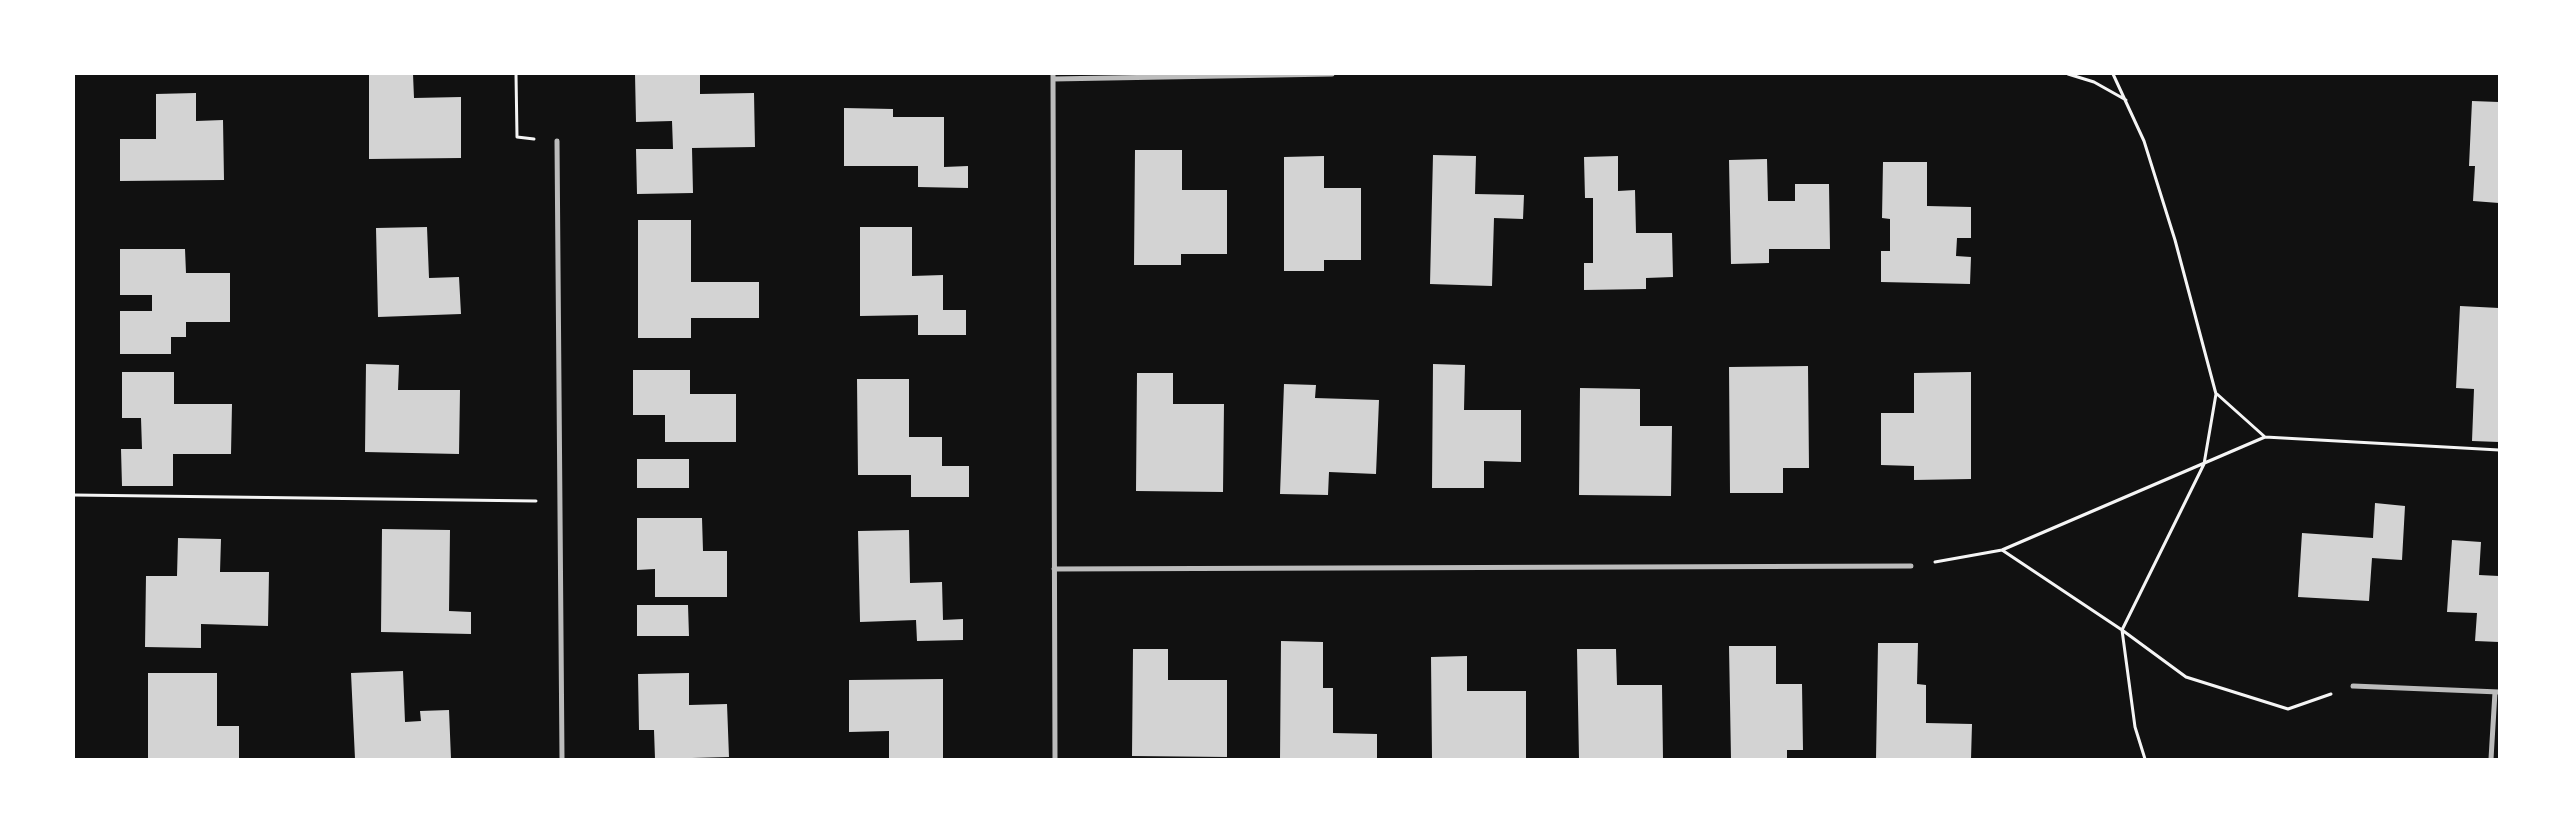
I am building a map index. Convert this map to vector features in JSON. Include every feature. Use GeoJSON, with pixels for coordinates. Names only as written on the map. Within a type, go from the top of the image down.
{"type":"FeatureCollection","features":[{"type":"Feature","properties":{"kind":"street"},"geometry":{"type":"LineString","coordinates":[[1055,759],[1053,76],[1332,74]]}},
{"type":"Feature","properties":{"kind":"street"},"geometry":{"type":"LineString","coordinates":[[557,142],[562,759]]}},
{"type":"Feature","properties":{"kind":"street"},"geometry":{"type":"LineString","coordinates":[[1054,568],[1911,566]]}},
{"type":"Feature","properties":{"kind":"street"},"geometry":{"type":"LineString","coordinates":[[2353,686],[2497,692],[2491,759]]}},
{"type":"Feature","properties":{"kind":"path"},"geometry":{"type":"LineString","coordinates":[[516,74],[517,137],[557,142]]}},
{"type":"Feature","properties":{"kind":"path"},"geometry":{"type":"LineString","coordinates":[[2068,74],[2094,82],[2127,101]]}},
{"type":"Feature","properties":{"kind":"path"},"geometry":{"type":"LineString","coordinates":[[2113,74],[2144,141],[2175,240],[2216,394],[2204,464],[2122,630],[2135,726],[2145,759]]}},
{"type":"Feature","properties":{"kind":"path"},"geometry":{"type":"LineString","coordinates":[[2216,394],[2265,437]]}},
{"type":"Feature","properties":{"kind":"path"},"geometry":{"type":"LineString","coordinates":[[1911,566],[2002,550],[2265,437],[2499,450]]}},
{"type":"Feature","properties":{"kind":"path"},"geometry":{"type":"LineString","coordinates":[[74,496],[560,501]]}},
{"type":"Feature","properties":{"kind":"path"},"geometry":{"type":"LineString","coordinates":[[2002,550],[2122,630],[2186,677],[2288,709],[2353,686]]}},
{"type":"Feature","properties":{"kind":"building"},"geometry":{"type":"Polygon","coordinates":[[[369,74],[413,74],[414,98],[461,97],[461,158],[369,159],[369,74]]]}},
{"type":"Feature","properties":{"kind":"building"},"geometry":{"type":"Polygon","coordinates":[[[635,74],[700,74],[700,94],[754,93],[755,147],[692,148],[693,193],[637,194],[636,149],[673,149],[672,121],[636,122],[635,74]]]}},
{"type":"Feature","properties":{"kind":"building"},"geometry":{"type":"Polygon","coordinates":[[[196,93],[196,121],[223,120],[224,180],[120,181],[120,139],[156,139],[156,94],[196,93]]]}},
{"type":"Feature","properties":{"kind":"building"},"geometry":{"type":"Polygon","coordinates":[[[2472,101],[2499,102],[2499,203],[2473,201],[2475,166],[2469,166],[2472,101]]]}},
{"type":"Feature","properties":{"kind":"building"},"geometry":{"type":"Polygon","coordinates":[[[844,108],[893,109],[893,117],[944,117],[944,167],[968,166],[968,188],[918,187],[918,166],[844,166],[844,108]]]}},
{"type":"Feature","properties":{"kind":"building"},"geometry":{"type":"Polygon","coordinates":[[[1135,150],[1182,150],[1182,190],[1227,190],[1227,254],[1181,254],[1181,265],[1134,265],[1135,150]]]}},
{"type":"Feature","properties":{"kind":"building"},"geometry":{"type":"Polygon","coordinates":[[[1433,155],[1476,156],[1475,194],[1524,195],[1523,219],[1494,218],[1492,286],[1430,284],[1433,155]]]}},
{"type":"Feature","properties":{"kind":"building"},"geometry":{"type":"Polygon","coordinates":[[[1324,156],[1324,188],[1361,188],[1361,260],[1324,260],[1324,271],[1284,271],[1284,157],[1324,156]]]}},
{"type":"Feature","properties":{"kind":"building"},"geometry":{"type":"Polygon","coordinates":[[[1618,156],[1618,191],[1635,190],[1636,233],[1672,233],[1673,277],[1646,278],[1646,289],[1584,290],[1584,263],[1593,263],[1593,198],[1585,198],[1584,157],[1618,156]]]}},
{"type":"Feature","properties":{"kind":"building"},"geometry":{"type":"Polygon","coordinates":[[[1767,159],[1768,201],[1795,201],[1795,184],[1829,184],[1830,249],[1769,249],[1769,263],[1731,264],[1729,160],[1767,159]]]}},
{"type":"Feature","properties":{"kind":"building"},"geometry":{"type":"Polygon","coordinates":[[[1883,162],[1927,162],[1927,206],[1971,207],[1971,238],[1957,238],[1956,256],[1971,257],[1970,284],[1881,282],[1881,251],[1890,251],[1890,219],[1882,218],[1883,162]]]}},
{"type":"Feature","properties":{"kind":"building"},"geometry":{"type":"Polygon","coordinates":[[[638,220],[691,220],[691,282],[759,282],[759,318],[691,318],[691,338],[638,338],[638,220]]]}},
{"type":"Feature","properties":{"kind":"building"},"geometry":{"type":"Polygon","coordinates":[[[427,227],[429,278],[459,277],[461,314],[378,317],[376,228],[427,227]]]}},
{"type":"Feature","properties":{"kind":"building"},"geometry":{"type":"Polygon","coordinates":[[[860,227],[912,227],[912,276],[943,275],[943,310],[966,310],[966,335],[918,335],[918,315],[860,316],[860,227]]]}},
{"type":"Feature","properties":{"kind":"building"},"geometry":{"type":"Polygon","coordinates":[[[120,249],[185,249],[186,273],[230,273],[230,322],[186,322],[186,337],[171,337],[171,354],[120,354],[120,311],[152,311],[152,295],[120,295],[120,249]]]}},
{"type":"Feature","properties":{"kind":"building"},"geometry":{"type":"Polygon","coordinates":[[[2460,306],[2499,308],[2499,442],[2472,441],[2474,389],[2456,388],[2460,306]]]}},
{"type":"Feature","properties":{"kind":"building"},"geometry":{"type":"Polygon","coordinates":[[[366,364],[399,365],[398,390],[460,390],[459,454],[365,452],[366,364]]]}},
{"type":"Feature","properties":{"kind":"building"},"geometry":{"type":"Polygon","coordinates":[[[1433,364],[1465,365],[1464,410],[1521,410],[1521,462],[1484,461],[1484,488],[1432,488],[1433,364]]]}},
{"type":"Feature","properties":{"kind":"building"},"geometry":{"type":"Polygon","coordinates":[[[1808,366],[1809,468],[1783,468],[1783,493],[1730,493],[1729,367],[1808,366]]]}},
{"type":"Feature","properties":{"kind":"building"},"geometry":{"type":"Polygon","coordinates":[[[633,370],[690,370],[690,394],[736,394],[736,442],[665,442],[665,415],[633,415],[633,370]]]}},
{"type":"Feature","properties":{"kind":"building"},"geometry":{"type":"Polygon","coordinates":[[[122,372],[174,372],[174,404],[232,404],[231,454],[173,454],[173,486],[122,486],[121,449],[142,449],[141,418],[122,418],[122,372]]]}},
{"type":"Feature","properties":{"kind":"building"},"geometry":{"type":"Polygon","coordinates":[[[1971,372],[1971,479],[1914,480],[1914,466],[1881,465],[1881,413],[1914,413],[1914,373],[1971,372]]]}},
{"type":"Feature","properties":{"kind":"building"},"geometry":{"type":"Polygon","coordinates":[[[1137,373],[1173,373],[1173,404],[1224,404],[1223,492],[1136,491],[1137,373]]]}},
{"type":"Feature","properties":{"kind":"building"},"geometry":{"type":"Polygon","coordinates":[[[857,379],[909,379],[909,437],[942,437],[942,466],[969,466],[969,497],[911,497],[911,475],[858,475],[857,379]]]}},
{"type":"Feature","properties":{"kind":"building"},"geometry":{"type":"Polygon","coordinates":[[[1284,384],[1316,385],[1315,398],[1379,400],[1376,474],[1329,472],[1328,495],[1280,494],[1284,384]]]}},
{"type":"Feature","properties":{"kind":"building"},"geometry":{"type":"Polygon","coordinates":[[[1580,388],[1640,389],[1640,426],[1672,426],[1671,496],[1579,495],[1580,388]]]}},
{"type":"Feature","properties":{"kind":"building"},"geometry":{"type":"Polygon","coordinates":[[[637,459],[689,459],[689,488],[637,488],[637,459]]]}},
{"type":"Feature","properties":{"kind":"building"},"geometry":{"type":"Polygon","coordinates":[[[2375,503],[2405,506],[2402,560],[2372,558],[2369,601],[2298,597],[2302,533],[2373,538],[2375,503]]]}},
{"type":"Feature","properties":{"kind":"building"},"geometry":{"type":"Polygon","coordinates":[[[637,518],[702,518],[703,551],[727,551],[727,597],[655,597],[655,569],[637,570],[637,518]]]}},
{"type":"Feature","properties":{"kind":"building"},"geometry":{"type":"Polygon","coordinates":[[[382,529],[450,530],[449,611],[471,612],[471,634],[381,632],[382,529]]]}},
{"type":"Feature","properties":{"kind":"building"},"geometry":{"type":"Polygon","coordinates":[[[909,530],[910,583],[942,582],[943,620],[963,619],[963,640],[917,641],[916,620],[860,622],[858,531],[909,530]]]}},
{"type":"Feature","properties":{"kind":"building"},"geometry":{"type":"Polygon","coordinates":[[[178,538],[221,539],[220,572],[269,572],[268,626],[201,624],[201,648],[145,647],[146,576],[177,576],[178,538]]]}},
{"type":"Feature","properties":{"kind":"building"},"geometry":{"type":"Polygon","coordinates":[[[2452,540],[2481,542],[2479,575],[2499,576],[2499,642],[2475,641],[2477,613],[2447,612],[2452,540]]]}},
{"type":"Feature","properties":{"kind":"building"},"geometry":{"type":"Polygon","coordinates":[[[637,605],[688,605],[689,636],[637,636],[637,605]]]}},
{"type":"Feature","properties":{"kind":"building"},"geometry":{"type":"Polygon","coordinates":[[[1281,641],[1323,642],[1323,688],[1333,688],[1333,733],[1377,734],[1377,759],[1280,759],[1281,641]]]}},
{"type":"Feature","properties":{"kind":"building"},"geometry":{"type":"Polygon","coordinates":[[[1878,643],[1918,643],[1917,684],[1926,685],[1926,723],[1972,724],[1971,759],[1876,759],[1878,643]]]}},
{"type":"Feature","properties":{"kind":"building"},"geometry":{"type":"Polygon","coordinates":[[[1729,646],[1776,646],[1776,684],[1802,684],[1803,750],[1787,750],[1787,759],[1731,759],[1729,646]]]}},
{"type":"Feature","properties":{"kind":"building"},"geometry":{"type":"Polygon","coordinates":[[[1133,649],[1168,649],[1168,680],[1227,680],[1227,757],[1132,756],[1133,649]]]}},
{"type":"Feature","properties":{"kind":"building"},"geometry":{"type":"Polygon","coordinates":[[[1577,649],[1616,649],[1617,685],[1662,685],[1663,759],[1579,759],[1577,649]]]}},
{"type":"Feature","properties":{"kind":"building"},"geometry":{"type":"Polygon","coordinates":[[[1467,656],[1467,691],[1526,691],[1526,759],[1432,759],[1431,657],[1467,656]]]}},
{"type":"Feature","properties":{"kind":"building"},"geometry":{"type":"Polygon","coordinates":[[[403,671],[405,722],[421,721],[420,711],[449,710],[451,759],[355,759],[351,673],[403,671]]]}},
{"type":"Feature","properties":{"kind":"building"},"geometry":{"type":"Polygon","coordinates":[[[148,673],[217,673],[217,726],[239,726],[239,759],[148,759],[148,673]]]}},
{"type":"Feature","properties":{"kind":"building"},"geometry":{"type":"Polygon","coordinates":[[[689,673],[689,705],[727,704],[729,757],[655,759],[654,730],[639,730],[638,674],[689,673]]]}},
{"type":"Feature","properties":{"kind":"building"},"geometry":{"type":"Polygon","coordinates":[[[943,679],[943,759],[889,759],[889,731],[849,732],[849,680],[943,679]]]}}]}
